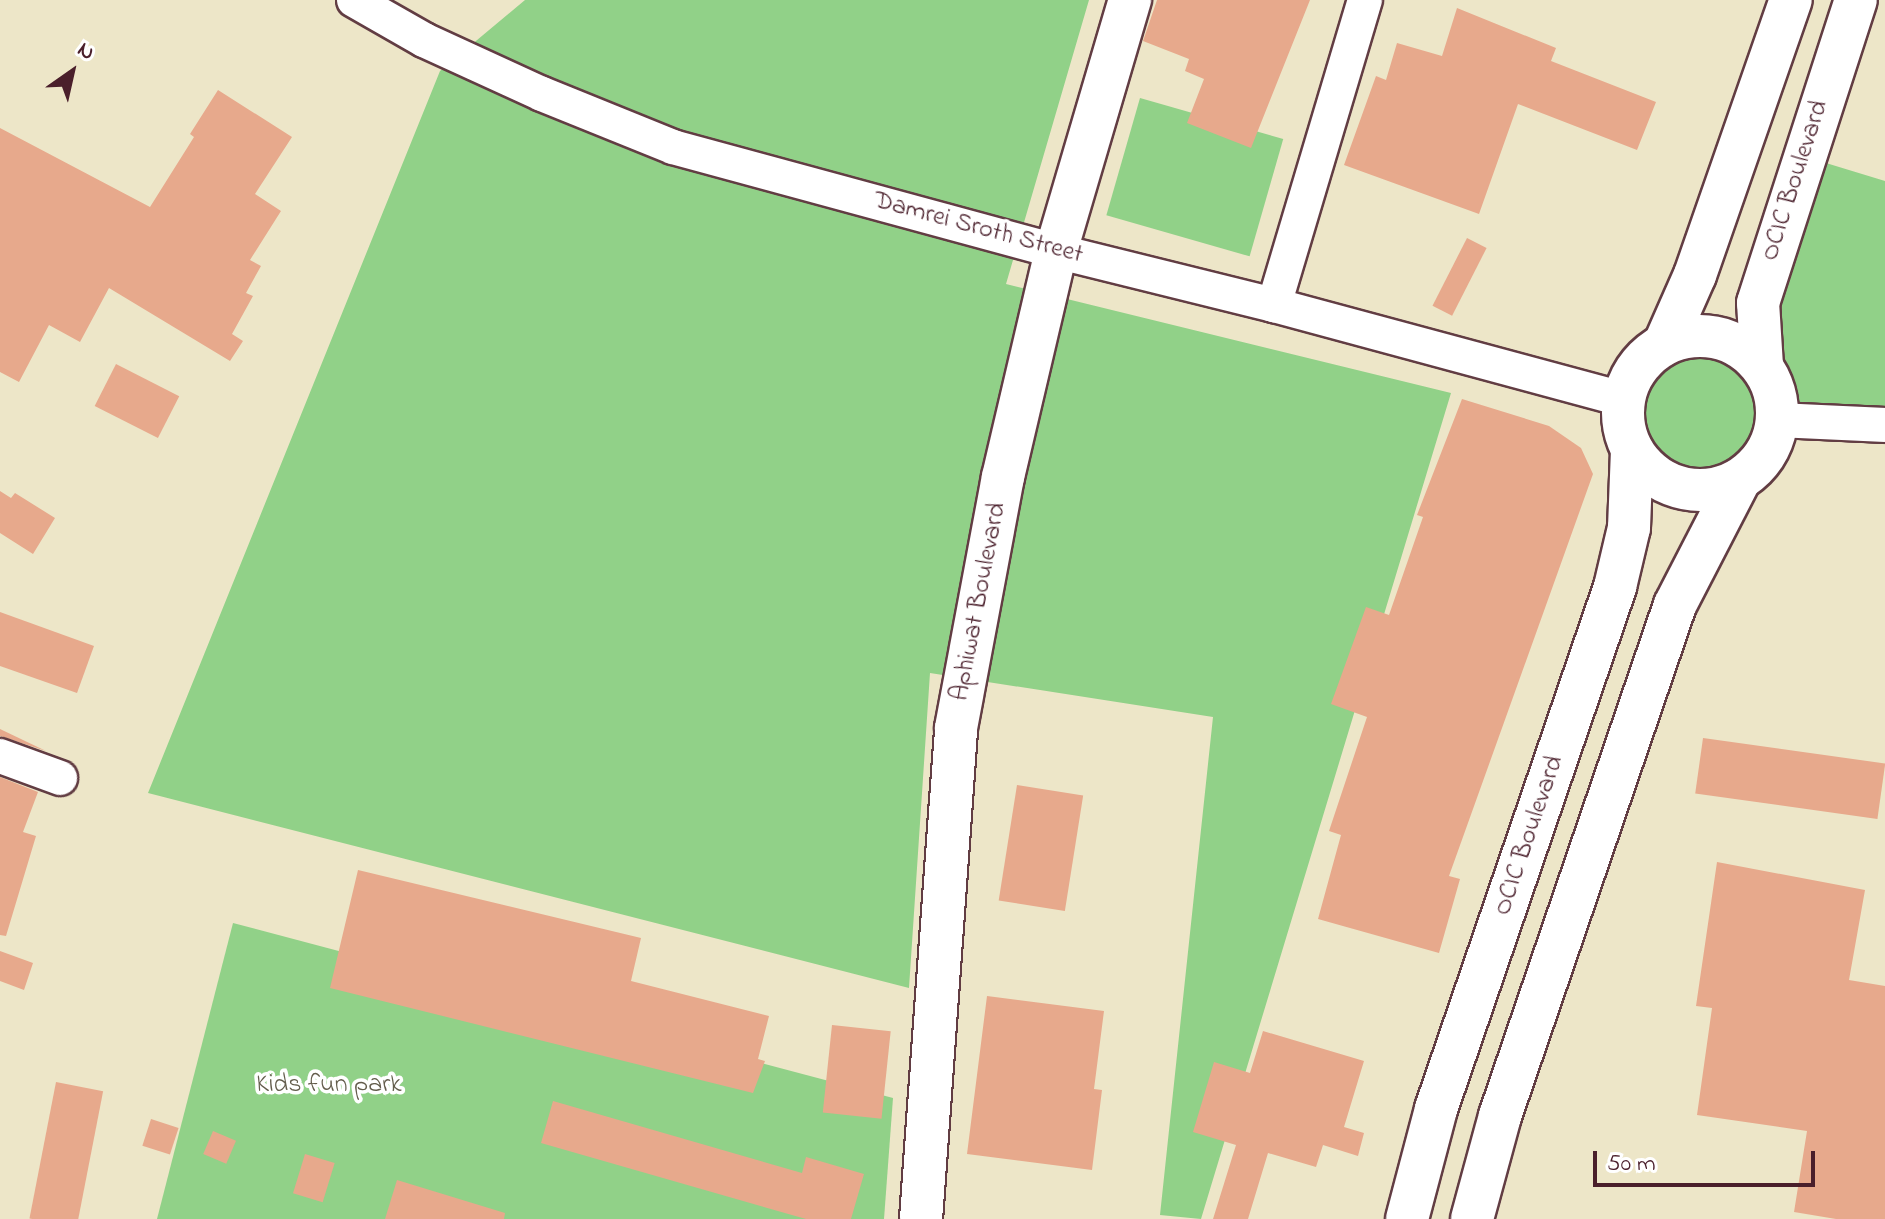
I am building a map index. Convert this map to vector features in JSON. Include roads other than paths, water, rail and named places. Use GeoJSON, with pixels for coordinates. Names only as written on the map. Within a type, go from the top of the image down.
{"type":"FeatureCollection","features":[{"type":"Feature","properties":{"kind":"street","name":"Damrei Sroth Street"},"geometry":{"type":"LineString","coordinates":[[354,0],[437,46],[542,94],[673,147],[1623,399]]}},
{"type":"Feature","properties":{"kind":"street","name":"Aphiwat Boulevard"},"geometry":{"type":"LineString","coordinates":[[921,1219],[956,728],[1003,477],[1056,251],[1130,0]]}},
{"type":"Feature","properties":{"kind":"street"},"geometry":{"type":"LineString","coordinates":[[1274,305],[1365,0]]}},
{"type":"Feature","properties":{"kind":"street"},"geometry":{"type":"LineString","coordinates":[[1665,343],[1695,275],[1791,0]]}},
{"type":"Feature","properties":{"kind":"street","name":"OCIC Boulevard"},"geometry":{"type":"LineString","coordinates":[[1762,366],[1758,303],[1856,0]]}},
{"type":"Feature","properties":{"kind":"street"},"geometry":{"type":"LineString","coordinates":[[1691,335],[1717,337],[1743,347],[1762,366],[1776,392],[1778,420],[1772,445],[1758,466],[1739,481],[1709,490],[1679,487],[1651,474],[1632,450],[1622,416],[1623,399],[1638,366],[1665,343],[1691,335]]}},
{"type":"Feature","properties":{"kind":"street"},"geometry":{"type":"LineString","coordinates":[[1778,420],[1885,425]]}},
{"type":"Feature","properties":{"kind":"street","name":"OCIC Boulevard"},"geometry":{"type":"LineString","coordinates":[[1407,1219],[1436,1109],[1615,587],[1629,528],[1632,450]]}},
{"type":"Feature","properties":{"kind":"street"},"geometry":{"type":"LineString","coordinates":[[1472,1219],[1500,1116],[1675,605],[1739,481]]}},
{"type":"Feature","properties":{"kind":"street"},"geometry":{"type":"LineString","coordinates":[[0,756],[60,778]]}},
{"type":"Feature","properties":{"kind":"park label","name":"Kids fun park"},"geometry":{"type":"Point","coordinates":[329,1086]}}]}
